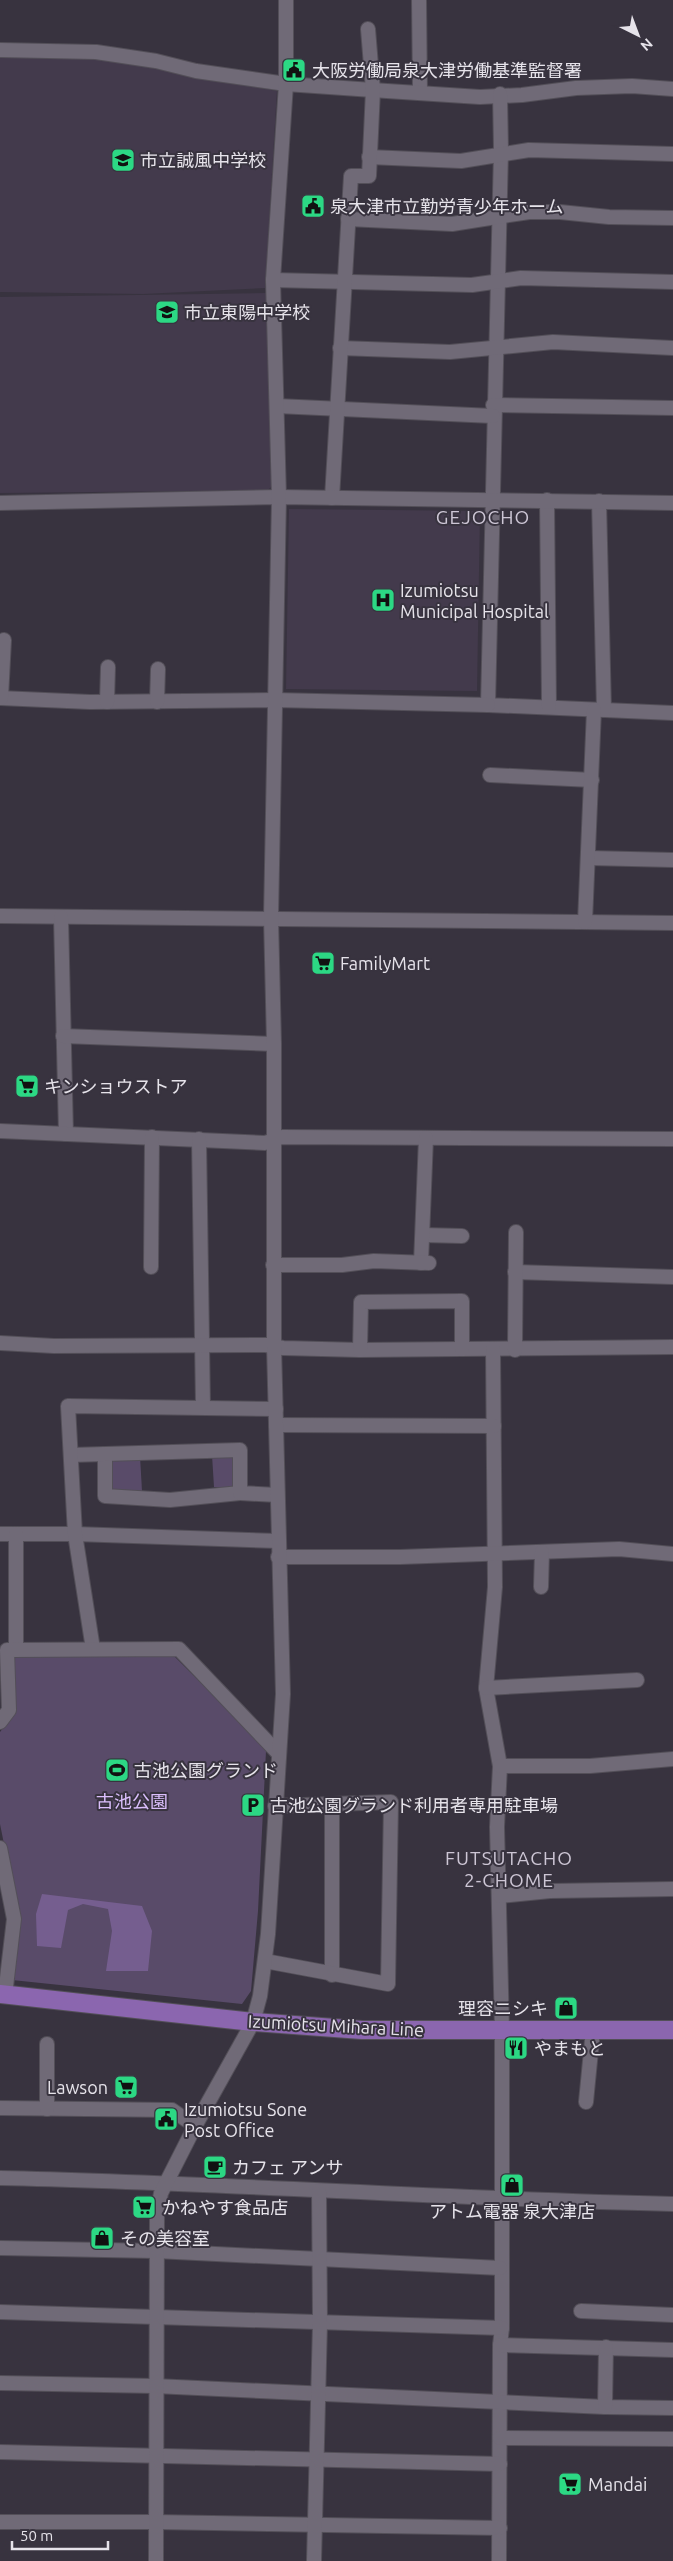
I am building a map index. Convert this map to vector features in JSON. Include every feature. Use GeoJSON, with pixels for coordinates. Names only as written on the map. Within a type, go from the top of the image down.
{"type":"FeatureCollection","features":[{"type":"Feature","properties":{"kind":"main road","name":"Izumiotsu Mihara Line"},"geometry":{"type":"LineString","coordinates":[[2,1994],[253,2022],[362,2030],[673,2030]]}},
{"type":"Feature","properties":{"kind":"street"},"geometry":{"type":"LineString","coordinates":[[156,2561],[155,2386],[157,2215],[162,2193],[194,2126],[253,2022],[260,1996],[265,1960],[283,1694],[274,1346],[272,1140],[274,1044],[271,918],[279,497],[273,280],[286,84],[286,0]]}},
{"type":"Feature","properties":{"kind":"street"},"geometry":{"type":"LineString","coordinates":[[419,0],[420,93]]}},
{"type":"Feature","properties":{"kind":"street"},"geometry":{"type":"LineString","coordinates":[[332,498],[351,176],[369,176],[372,90],[368,29]]}},
{"type":"Feature","properties":{"kind":"street"},"geometry":{"type":"LineString","coordinates":[[0,50],[96,52],[156,61],[196,71],[286,84],[480,97],[500,94],[632,86],[673,89]]}},
{"type":"Feature","properties":{"kind":"street"},"geometry":{"type":"LineString","coordinates":[[488,705],[500,94]]}},
{"type":"Feature","properties":{"kind":"street"},"geometry":{"type":"LineString","coordinates":[[370,157],[462,161],[529,150],[673,154]]}},
{"type":"Feature","properties":{"kind":"street"},"geometry":{"type":"LineString","coordinates":[[348,219],[452,224],[529,212],[560,212],[609,217],[673,218]]}},
{"type":"Feature","properties":{"kind":"street"},"geometry":{"type":"LineString","coordinates":[[273,280],[472,285],[521,278],[673,282]]}},
{"type":"Feature","properties":{"kind":"street"},"geometry":{"type":"LineString","coordinates":[[340,348],[450,352],[495,346],[553,342],[673,348]]}},
{"type":"Feature","properties":{"kind":"street"},"geometry":{"type":"LineString","coordinates":[[277,406],[337,409],[493,410],[673,408]]}},
{"type":"Feature","properties":{"kind":"street"},"geometry":{"type":"LineString","coordinates":[[0,503],[279,497],[673,503]]}},
{"type":"Feature","properties":{"kind":"street"},"geometry":{"type":"LineString","coordinates":[[547,500],[549,708]]}},
{"type":"Feature","properties":{"kind":"street"},"geometry":{"type":"LineString","coordinates":[[585,922],[592,780],[599,710],[599,501]]}},
{"type":"Feature","properties":{"kind":"street"},"geometry":{"type":"LineString","coordinates":[[2,648],[1,698],[107,702],[274,700],[673,712]]}},
{"type":"Feature","properties":{"kind":"street"},"geometry":{"type":"LineString","coordinates":[[107,702],[108,667]]}},
{"type":"Feature","properties":{"kind":"street"},"geometry":{"type":"LineString","coordinates":[[157,702],[158,669]]}},
{"type":"Feature","properties":{"kind":"street"},"geometry":{"type":"LineString","coordinates":[[490,775],[592,780]]}},
{"type":"Feature","properties":{"kind":"street"},"geometry":{"type":"LineString","coordinates":[[589,858],[673,860]]}},
{"type":"Feature","properties":{"kind":"street"},"geometry":{"type":"LineString","coordinates":[[0,916],[673,923]]}},
{"type":"Feature","properties":{"kind":"street"},"geometry":{"type":"LineString","coordinates":[[60,917],[66,1134]]}},
{"type":"Feature","properties":{"kind":"street"},"geometry":{"type":"LineString","coordinates":[[63,1036],[274,1044]]}},
{"type":"Feature","properties":{"kind":"street"},"geometry":{"type":"LineString","coordinates":[[0,1131],[265,1143],[282,1137],[673,1139]]}},
{"type":"Feature","properties":{"kind":"street"},"geometry":{"type":"LineString","coordinates":[[151,1267],[152,1137]]}},
{"type":"Feature","properties":{"kind":"street"},"geometry":{"type":"LineString","coordinates":[[273,1265],[342,1265],[374,1260],[425,1263],[423,1235],[426,1138]]}},
{"type":"Feature","properties":{"kind":"street"},"geometry":{"type":"LineString","coordinates":[[199,1139],[204,1407]]}},
{"type":"Feature","properties":{"kind":"street"},"geometry":{"type":"LineString","coordinates":[[515,1350],[516,1232]]}},
{"type":"Feature","properties":{"kind":"street"},"geometry":{"type":"LineString","coordinates":[[423,1235],[462,1236]]}},
{"type":"Feature","properties":{"kind":"street"},"geometry":{"type":"LineString","coordinates":[[515,1272],[673,1277]]}},
{"type":"Feature","properties":{"kind":"street"},"geometry":{"type":"LineString","coordinates":[[360,1350],[361,1302],[462,1301],[462,1350]]}},
{"type":"Feature","properties":{"kind":"street"},"geometry":{"type":"LineString","coordinates":[[0,1343],[54,1346],[274,1346],[360,1350],[673,1347]]}},
{"type":"Feature","properties":{"kind":"street"},"geometry":{"type":"LineString","coordinates":[[493,1349],[495,1587],[486,1688],[500,1766],[497,1827],[502,2030],[500,2268],[502,2328],[499,2402],[499,2561]]}},
{"type":"Feature","properties":{"kind":"street"},"geometry":{"type":"LineString","coordinates":[[93,1649],[75,1534],[68,1406],[276,1409]]}},
{"type":"Feature","properties":{"kind":"street"},"geometry":{"type":"LineString","coordinates":[[276,1425],[494,1426]]}},
{"type":"Feature","properties":{"kind":"street"},"geometry":{"type":"LineString","coordinates":[[71,1456],[240,1450],[240,1493]]}},
{"type":"Feature","properties":{"kind":"street"},"geometry":{"type":"LineString","coordinates":[[105,1454],[105,1496],[170,1500],[240,1493],[277,1495]]}},
{"type":"Feature","properties":{"kind":"street"},"geometry":{"type":"LineString","coordinates":[[0,1534],[75,1534],[278,1541]]}},
{"type":"Feature","properties":{"kind":"street"},"geometry":{"type":"LineString","coordinates":[[16,1534],[16,1650]]}},
{"type":"Feature","properties":{"kind":"street"},"geometry":{"type":"LineString","coordinates":[[278,1557],[400,1557],[619,1549],[673,1554]]}},
{"type":"Feature","properties":{"kind":"street"},"geometry":{"type":"LineString","coordinates":[[540,1587],[542,1552]]}},
{"type":"Feature","properties":{"kind":"street"},"geometry":{"type":"LineString","coordinates":[[0,1722],[9,1710],[7,1650],[179,1649],[279,1754]]}},
{"type":"Feature","properties":{"kind":"street"},"geometry":{"type":"LineString","coordinates":[[486,1688],[637,1680]]}},
{"type":"Feature","properties":{"kind":"street"},"geometry":{"type":"LineString","coordinates":[[500,1766],[590,1766],[673,1759]]}},
{"type":"Feature","properties":{"kind":"street"},"geometry":{"type":"LineString","coordinates":[[265,1960],[332,1975],[388,1984],[391,1802],[276,1806]]}},
{"type":"Feature","properties":{"kind":"street"},"geometry":{"type":"LineString","coordinates":[[332,1804],[332,1975]]}},
{"type":"Feature","properties":{"kind":"street"},"geometry":{"type":"LineString","coordinates":[[0,1848],[14,1919],[2,1994]]}},
{"type":"Feature","properties":{"kind":"street"},"geometry":{"type":"LineString","coordinates":[[500,1896],[550,1891],[673,1889]]}},
{"type":"Feature","properties":{"kind":"street"},"geometry":{"type":"LineString","coordinates":[[586,2102],[593,2030]]}},
{"type":"Feature","properties":{"kind":"street"},"geometry":{"type":"LineString","coordinates":[[47,2109],[48,2044]]}},
{"type":"Feature","properties":{"kind":"street"},"geometry":{"type":"LineString","coordinates":[[0,2108],[172,2110],[194,2126]]}},
{"type":"Feature","properties":{"kind":"street"},"geometry":{"type":"LineString","coordinates":[[0,2178],[168,2182],[501,2200],[673,2204]]}},
{"type":"Feature","properties":{"kind":"street"},"geometry":{"type":"LineString","coordinates":[[314,2561],[320,2323],[318,2259],[319,2191]]}},
{"type":"Feature","properties":{"kind":"street"},"geometry":{"type":"LineString","coordinates":[[0,2248],[156,2251],[500,2268]]}},
{"type":"Feature","properties":{"kind":"street"},"geometry":{"type":"LineString","coordinates":[[581,2311],[673,2315]]}},
{"type":"Feature","properties":{"kind":"street"},"geometry":{"type":"LineString","coordinates":[[0,2312],[502,2328]]}},
{"type":"Feature","properties":{"kind":"street"},"geometry":{"type":"LineString","coordinates":[[500,2345],[673,2350]]}},
{"type":"Feature","properties":{"kind":"street"},"geometry":{"type":"LineString","coordinates":[[605,2407],[606,2347]]}},
{"type":"Feature","properties":{"kind":"street"},"geometry":{"type":"LineString","coordinates":[[0,2383],[155,2386],[605,2407],[673,2408]]}},
{"type":"Feature","properties":{"kind":"street"},"geometry":{"type":"LineString","coordinates":[[500,2438],[673,2439]]}},
{"type":"Feature","properties":{"kind":"street"},"geometry":{"type":"LineString","coordinates":[[0,2452],[156,2454],[500,2464]]}},
{"type":"Feature","properties":{"kind":"street"},"geometry":{"type":"LineString","coordinates":[[0,2522],[156,2522],[500,2528]]}},
{"type":"Feature","properties":{"kind":"shaded area"},"geometry":{"type":"Polygon","coordinates":[[[64,55],[86,56],[277,91],[265,288],[143,294],[0,292],[0,58],[64,55]]]}},
{"type":"Feature","properties":{"kind":"shaded area"},"geometry":{"type":"Polygon","coordinates":[[[266,293],[273,485],[268,490],[0,493],[0,297],[266,293]]]}},
{"type":"Feature","properties":{"kind":"shaded area","name":"Izumiotsu Municipal Hospital"},"geometry":{"type":"Polygon","coordinates":[[[289,509],[480,511],[477,691],[286,689],[289,509]]]}},
{"type":"Feature","properties":{"kind":"shaded area"},"geometry":{"type":"Polygon","coordinates":[[[42,1894],[142,1906],[152,1931],[148,1971],[106,1971],[112,1931],[108,1909],[83,1904],[68,1910],[61,1948],[37,1946],[36,1914],[42,1894]]]}},
{"type":"Feature","properties":{"kind":"green space"},"geometry":{"type":"Polygon","coordinates":[[[238,1454],[237,1488],[214,1487],[212,1455],[238,1454]]]}},
{"type":"Feature","properties":{"kind":"green space"},"geometry":{"type":"Polygon","coordinates":[[[111,1456],[140,1456],[142,1491],[113,1492],[111,1456]]]}},
{"type":"Feature","properties":{"kind":"green space","name":"古池公園"},"geometry":{"type":"Polygon","coordinates":[[[16,1655],[174,1656],[248,1730],[266,1751],[258,1911],[251,1991],[242,2004],[12,1980],[19,1919],[0,1824],[0,1732],[14,1714],[13,1658],[16,1655]]]}},
{"type":"Feature","properties":{"kind":"place","name":"大阪労働局泉大津労働基準監督署"},"geometry":{"type":"Point","coordinates":[294,70]}},
{"type":"Feature","properties":{"kind":"place","name":"市立誠風中学校"},"geometry":{"type":"Point","coordinates":[123,160]}},
{"type":"Feature","properties":{"kind":"place","name":"泉大津市立勤労青少年ホーム"},"geometry":{"type":"Point","coordinates":[313,206]}},
{"type":"Feature","properties":{"kind":"place","name":"市立東陽中学校"},"geometry":{"type":"Point","coordinates":[167,312]}},
{"type":"Feature","properties":{"kind":"place","name":"Izumiotsu Municipal Hospital"},"geometry":{"type":"Point","coordinates":[383,600]}},
{"type":"Feature","properties":{"kind":"place","name":"FamilyMart"},"geometry":{"type":"Point","coordinates":[323,963]}},
{"type":"Feature","properties":{"kind":"place","name":"キンショウストア"},"geometry":{"type":"Point","coordinates":[27,1086]}},
{"type":"Feature","properties":{"kind":"place","name":"古池公園グランド"},"geometry":{"type":"Point","coordinates":[117,1770]}},
{"type":"Feature","properties":{"kind":"place","name":"古池公園グランド利用者専用駐車場"},"geometry":{"type":"Point","coordinates":[253,1805]}},
{"type":"Feature","properties":{"kind":"place","name":"理容ニシキ"},"geometry":{"type":"Point","coordinates":[566,2008]}},
{"type":"Feature","properties":{"kind":"place","name":"やまもと"},"geometry":{"type":"Point","coordinates":[516,2048]}},
{"type":"Feature","properties":{"kind":"place","name":"Lawson"},"geometry":{"type":"Point","coordinates":[126,2087]}},
{"type":"Feature","properties":{"kind":"place","name":"Izumiotsu Sone Post Office"},"geometry":{"type":"Point","coordinates":[166,2119]}},
{"type":"Feature","properties":{"kind":"place","name":"カフェ アンサ"},"geometry":{"type":"Point","coordinates":[215,2167]}},
{"type":"Feature","properties":{"kind":"place","name":"アトム電器 泉大津店"},"geometry":{"type":"Point","coordinates":[512,2185]}},
{"type":"Feature","properties":{"kind":"place","name":"かねやす食品店"},"geometry":{"type":"Point","coordinates":[144,2207]}},
{"type":"Feature","properties":{"kind":"place","name":"その美容室"},"geometry":{"type":"Point","coordinates":[102,2238]}},
{"type":"Feature","properties":{"kind":"place","name":"Mandai"},"geometry":{"type":"Point","coordinates":[570,2484]}},
{"type":"Feature","properties":{"kind":"district","name":"GEJOCHO"},"geometry":{"type":"Point","coordinates":[483,517]}},
{"type":"Feature","properties":{"kind":"district","name":"FUTSUTACHO 2-CHOME"},"geometry":{"type":"Point","coordinates":[509,1869]}}]}
